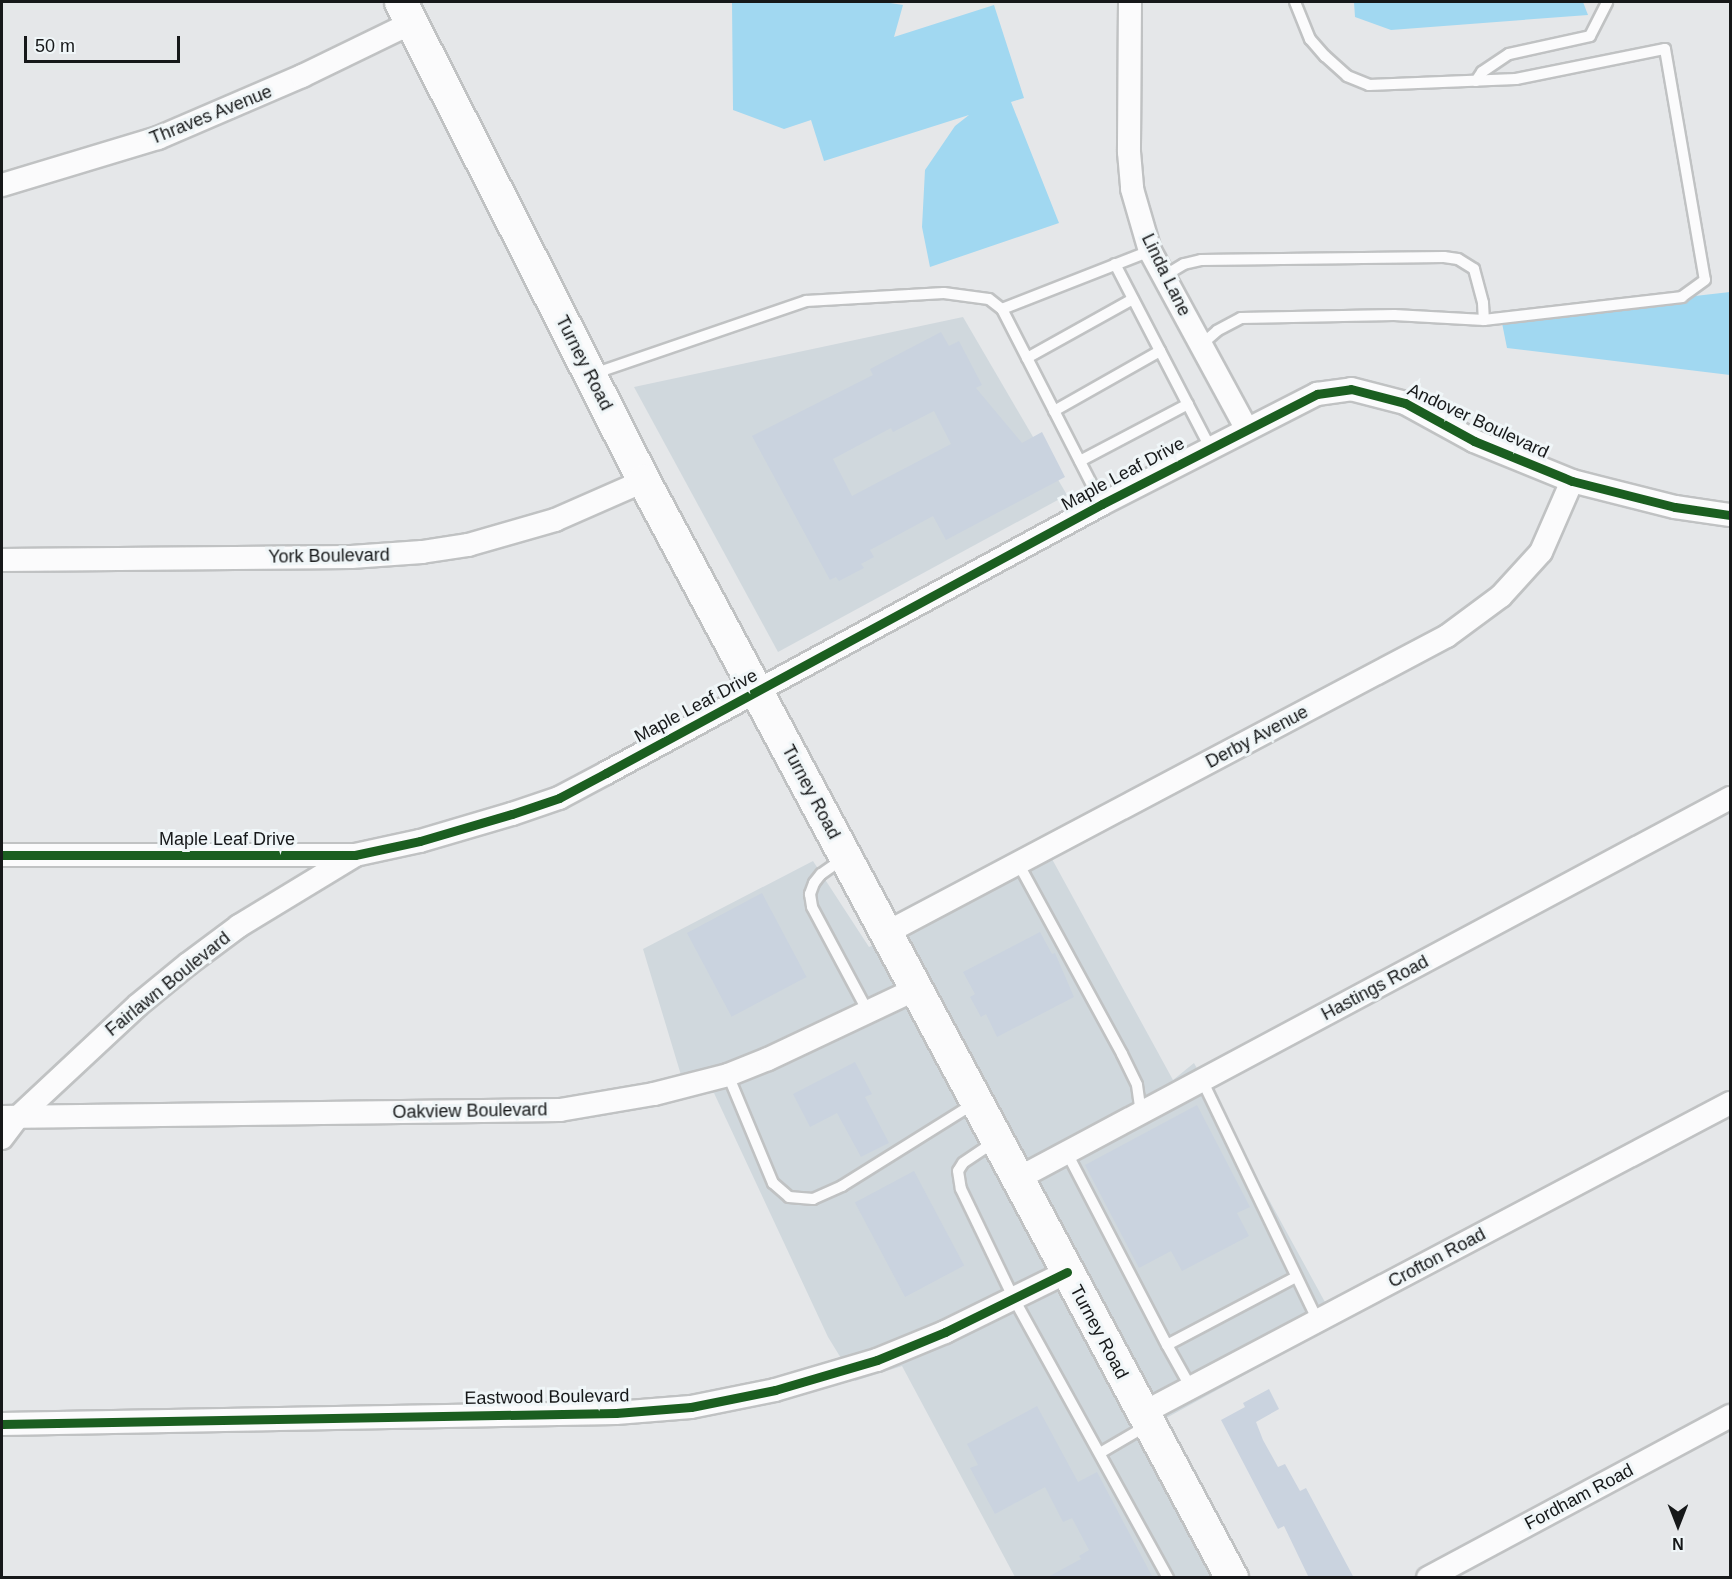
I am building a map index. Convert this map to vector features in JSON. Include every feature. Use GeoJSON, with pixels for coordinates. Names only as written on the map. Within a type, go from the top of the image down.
{"type":"FeatureCollection","features":[{"type":"Feature","properties":{"kind":"main road","name":"Turney Road"},"geometry":{"type":"LineString","coordinates":[[406,12],[644,481],[999,1140],[1226,1576]]}},
{"type":"Feature","properties":{"kind":"street","name":"Linda Lane"},"geometry":{"type":"LineString","coordinates":[[1130,2],[1129,140],[1132,189],[1150,251],[1246,428]]}},
{"type":"Feature","properties":{"kind":"street","name":"Thraves Avenue"},"geometry":{"type":"LineString","coordinates":[[2,185],[159,138],[302,76],[406,12]]}},
{"type":"Feature","properties":{"kind":"street","name":"Maple Leaf Drive"},"geometry":{"type":"LineString","coordinates":[[2,855],[355,855],[460,830],[559,798],[1246,428],[1317,394],[1351,389]]}},
{"type":"Feature","properties":{"kind":"street","name":"Andover Boulevard"},"geometry":{"type":"LineString","coordinates":[[1351,389],[1405,403],[1474,441],[1572,481],[1675,507],[1731,515]]}},
{"type":"Feature","properties":{"kind":"street","name":"York Boulevard"},"geometry":{"type":"LineString","coordinates":[[2,560],[351,557],[422,552],[478,542],[555,520],[644,481]]}},
{"type":"Feature","properties":{"kind":"street","name":"Derby Avenue"},"geometry":{"type":"LineString","coordinates":[[886,933],[1447,636],[1501,596],[1541,552],[1572,481]]}},
{"type":"Feature","properties":{"kind":"street","name":"Hastings Road"},"geometry":{"type":"LineString","coordinates":[[1019,1178],[1731,798]]}},
{"type":"Feature","properties":{"kind":"street","name":"Fairlawn Boulevard"},"geometry":{"type":"LineString","coordinates":[[2,1138],[10,1117],[188,964],[239,927],[355,855]]}},
{"type":"Feature","properties":{"kind":"street","name":"Oakview Boulevard"},"geometry":{"type":"LineString","coordinates":[[10,1117],[560,1110],[654,1094],[728,1075],[768,1059],[916,989]]}},
{"type":"Feature","properties":{"kind":"street","name":"Crofton Road"},"geometry":{"type":"LineString","coordinates":[[1146,1419],[1191,1388],[1731,1103]]}},
{"type":"Feature","properties":{"kind":"street","name":"Eastwood Boulevard"},"geometry":{"type":"LineString","coordinates":[[2,1424],[604,1414],[691,1407],[775,1390],[877,1360],[1014,1299],[1067,1272]]}},
{"type":"Feature","properties":{"kind":"street","name":"Fordham Road"},"geometry":{"type":"LineString","coordinates":[[1428,1578],[1731,1416]]}},
{"type":"Feature","properties":{"kind":"lane"},"geometry":{"type":"LineString","coordinates":[[1201,345],[1217,330],[1241,318],[1394,315],[1484,320],[1682,297],[1705,280],[1665,49],[1516,79],[1369,85],[1347,76],[1310,39],[1295,2]]}},
{"type":"Feature","properties":{"kind":"lane"},"geometry":{"type":"LineString","coordinates":[[1476,81],[1482,72],[1509,54],[1590,36],[1607,2]]}},
{"type":"Feature","properties":{"kind":"lane"},"geometry":{"type":"LineString","coordinates":[[1002,309],[1150,251]]}},
{"type":"Feature","properties":{"kind":"lane"},"geometry":{"type":"LineString","coordinates":[[1164,276],[1184,264],[1201,260],[1444,257],[1458,260],[1474,269],[1484,320]]}},
{"type":"Feature","properties":{"kind":"lane"},"geometry":{"type":"LineString","coordinates":[[1115,264],[1210,447]]}},
{"type":"Feature","properties":{"kind":"lane"},"geometry":{"type":"LineString","coordinates":[[590,375],[806,301],[944,292],[989,299],[1002,309],[1102,504]]}},
{"type":"Feature","properties":{"kind":"lane"},"geometry":{"type":"LineString","coordinates":[[1027,358],[1133,299]]}},
{"type":"Feature","properties":{"kind":"lane"},"geometry":{"type":"LineString","coordinates":[[1054,411],[1160,351]]}},
{"type":"Feature","properties":{"kind":"lane"},"geometry":{"type":"LineString","coordinates":[[1080,461],[1188,404]]}},
{"type":"Feature","properties":{"kind":"lane"},"geometry":{"type":"LineString","coordinates":[[846,856],[821,874],[810,894],[812,907],[868,1012]]}},
{"type":"Feature","properties":{"kind":"lane"},"geometry":{"type":"LineString","coordinates":[[1018,863],[1127,1065],[1140,1095],[1141,1113]]}},
{"type":"Feature","properties":{"kind":"lane"},"geometry":{"type":"LineString","coordinates":[[728,1075],[773,1184],[789,1197],[813,1199],[842,1185],[977,1101]]}},
{"type":"Feature","properties":{"kind":"lane"},"geometry":{"type":"LineString","coordinates":[[1202,1080],[1318,1321]]}},
{"type":"Feature","properties":{"kind":"lane"},"geometry":{"type":"LineString","coordinates":[[999,1140],[963,1163],[958,1171],[958,1181],[1014,1299],[1168,1578]]}},
{"type":"Feature","properties":{"kind":"lane"},"geometry":{"type":"LineString","coordinates":[[1067,1153],[1191,1388]]}},
{"type":"Feature","properties":{"kind":"lane"},"geometry":{"type":"LineString","coordinates":[[1167,1345],[1296,1276]]}},
{"type":"Feature","properties":{"kind":"lane"},"geometry":{"type":"LineString","coordinates":[[1100,1453],[1146,1419]]}},
{"type":"Feature","properties":{"kind":"shaded area"},"geometry":{"type":"Polygon","coordinates":[[[732,2],[884,2],[903,5],[894,37],[994,5],[1024,98],[1011,102],[1059,223],[930,267],[922,227],[925,170],[955,126],[969,115],[824,161],[811,120],[784,129],[733,110],[732,2]]]}},
{"type":"Feature","properties":{"kind":"shaded area"},"geometry":{"type":"Polygon","coordinates":[[[1354,2],[1583,2],[1588,15],[1391,30],[1355,17],[1354,2]]]}},
{"type":"Feature","properties":{"kind":"shaded area"},"geometry":{"type":"Polygon","coordinates":[[[1730,292],[1730,375],[1507,348],[1501,318],[1730,292]]]}},
{"type":"Feature","properties":{"kind":"shaded area"},"geometry":{"type":"Polygon","coordinates":[[[963,317],[1067,495],[778,652],[634,387],[963,317]]]}},
{"type":"Feature","properties":{"kind":"shaded area"},"geometry":{"type":"Polygon","coordinates":[[[1052,859],[1173,1080],[1194,1063],[1337,1324],[1159,1422],[1245,1577],[1015,1577],[902,1366],[855,1381],[828,1337],[714,1093],[687,1095],[643,949],[813,861],[869,947],[1052,859]]]}},
{"type":"Feature","properties":{"kind":"building"},"geometry":{"type":"Polygon","coordinates":[[[941,332],[949,346],[959,341],[982,385],[976,388],[1022,443],[1042,432],[1065,477],[946,540],[933,516],[870,550],[874,557],[861,564],[864,568],[839,581],[836,577],[830,580],[752,436],[873,375],[870,369],[941,332]],[[934,411],[893,432],[891,428],[833,459],[852,496],[951,444],[934,411]]]}},
{"type":"Feature","properties":{"kind":"building"},"geometry":{"type":"Polygon","coordinates":[[[762,893],[807,977],[732,1017],[687,933],[762,893]]]}},
{"type":"Feature","properties":{"kind":"building"},"geometry":{"type":"Polygon","coordinates":[[[1040,932],[1052,954],[1055,953],[1074,997],[997,1037],[986,1014],[981,1017],[970,997],[975,994],[963,972],[1040,932]]]}},
{"type":"Feature","properties":{"kind":"building"},"geometry":{"type":"Polygon","coordinates":[[[855,1062],[872,1094],[865,1097],[889,1143],[861,1157],[837,1113],[810,1127],[793,1094],[855,1062]]]}},
{"type":"Feature","properties":{"kind":"building"},"geometry":{"type":"Polygon","coordinates":[[[1197,1105],[1250,1207],[1237,1213],[1249,1236],[1182,1271],[1171,1251],[1139,1268],[1085,1165],[1197,1105]]]}},
{"type":"Feature","properties":{"kind":"building"},"geometry":{"type":"Polygon","coordinates":[[[914,1171],[964,1265],[905,1297],[855,1202],[914,1171]]]}},
{"type":"Feature","properties":{"kind":"building"},"geometry":{"type":"Polygon","coordinates":[[[1269,1389],[1279,1409],[1256,1422],[1263,1440],[1278,1467],[1285,1464],[1300,1491],[1306,1488],[1354,1578],[1309,1578],[1284,1526],[1278,1529],[1221,1420],[1245,1407],[1243,1403],[1269,1389]]]}},
{"type":"Feature","properties":{"kind":"building"},"geometry":{"type":"Polygon","coordinates":[[[1037,1406],[1078,1482],[1097,1472],[1153,1578],[1046,1578],[1081,1559],[1079,1556],[1089,1550],[1072,1518],[1063,1522],[1045,1487],[995,1514],[970,1468],[978,1465],[967,1444],[1037,1406]]]}},
{"type":"Feature","properties":{"kind":"cycle path"},"geometry":{"type":"LineString","coordinates":[[2,855],[355,855],[420,841],[559,798],[1102,504],[1317,394],[1351,389],[1405,403],[1474,441],[1572,481],[1675,507],[1730,515]]}},
{"type":"Feature","properties":{"kind":"cycle path"},"geometry":{"type":"LineString","coordinates":[[2,1424],[616,1413],[691,1407],[775,1390],[877,1360],[945,1332],[1067,1272]]}}]}
